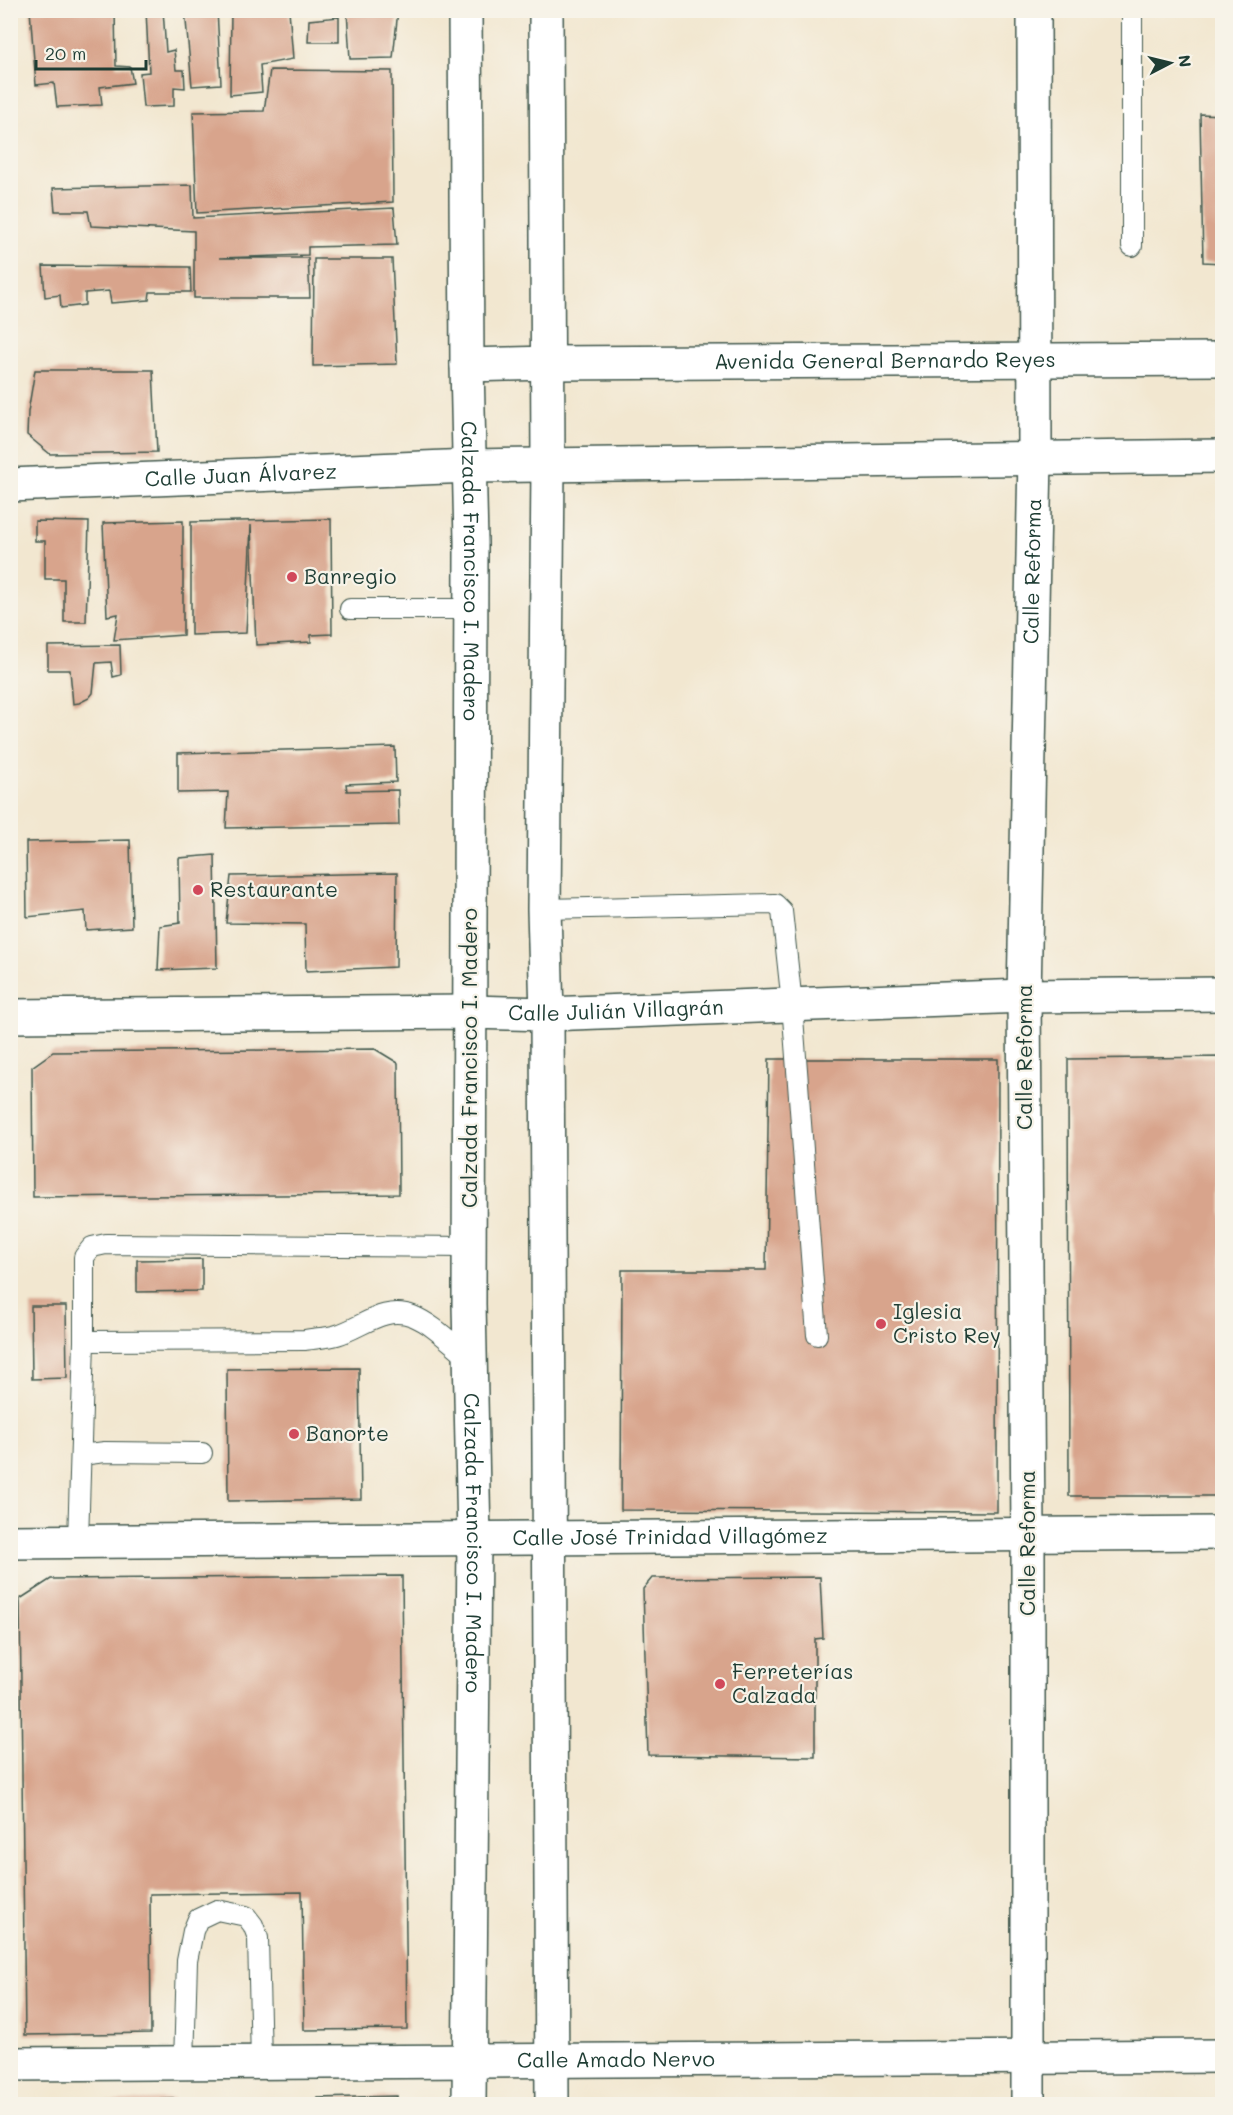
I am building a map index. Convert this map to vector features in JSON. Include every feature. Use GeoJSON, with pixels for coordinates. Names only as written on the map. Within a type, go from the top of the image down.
{"type":"FeatureCollection","features":[{"type":"Feature","properties":{"kind":"street","name":"Calzada Francisco I. Madero"},"geometry":{"type":"LineString","coordinates":[[465,10],[467,365],[470,466],[470,1358],[474,1538],[469,2104]]}},
{"type":"Feature","properties":{"kind":"street"},"geometry":{"type":"LineString","coordinates":[[546,10],[548,466],[544,909],[547,1014],[552,2104]]}},
{"type":"Feature","properties":{"kind":"street","name":"Calle Reforma"},"geometry":{"type":"LineString","coordinates":[[1028,2104],[1028,1535],[1024,996],[1035,458],[1034,10]]}},
{"type":"Feature","properties":{"kind":"street","name":"Avenida General Bernardo Reyes"},"geometry":{"type":"LineString","coordinates":[[467,365],[1222,359]]}},
{"type":"Feature","properties":{"kind":"street"},"geometry":{"type":"LineString","coordinates":[[548,466],[1222,456]]}},
{"type":"Feature","properties":{"kind":"street","name":"Calle Juan Álvarez"},"geometry":{"type":"LineString","coordinates":[[10,485],[470,466],[548,466]]}},
{"type":"Feature","properties":{"kind":"street","name":"Calle Julián Villagrán"},"geometry":{"type":"LineString","coordinates":[[10,1016],[470,1012],[547,1014],[1024,996],[1222,994]]}},
{"type":"Feature","properties":{"kind":"street","name":"Calle José Trinidad Villagómez"},"geometry":{"type":"LineString","coordinates":[[10,1542],[1222,1533]]}},
{"type":"Feature","properties":{"kind":"street","name":"Calle Amado Nervo"},"geometry":{"type":"LineString","coordinates":[[10,2064],[1222,2056]]}},
{"type":"Feature","properties":{"kind":"lane"},"geometry":{"type":"LineString","coordinates":[[1132,10],[1132,246]]}},
{"type":"Feature","properties":{"kind":"lane"},"geometry":{"type":"LineString","coordinates":[[350,609],[470,609]]}},
{"type":"Feature","properties":{"kind":"lane"},"geometry":{"type":"LineString","coordinates":[[544,909],[775,904],[782,911],[792,1004],[817,1335]]}},
{"type":"Feature","properties":{"kind":"lane"},"geometry":{"type":"LineString","coordinates":[[78,1541],[84,1257],[92,1247],[106,1244],[470,1247]]}},
{"type":"Feature","properties":{"kind":"lane"},"geometry":{"type":"LineString","coordinates":[[84,1341],[304,1340],[338,1335],[380,1315],[396,1312],[413,1316],[470,1358]]}},
{"type":"Feature","properties":{"kind":"lane"},"geometry":{"type":"LineString","coordinates":[[81,1455],[105,1452],[202,1453]]}},
{"type":"Feature","properties":{"kind":"lane"},"geometry":{"type":"LineString","coordinates":[[184,2063],[189,1945],[198,1919],[218,1910],[246,1916],[253,1925],[258,1938],[261,2062]]}},
{"type":"Feature","properties":{"kind":"building"},"geometry":{"type":"Polygon","coordinates":[[[30,10],[115,10],[116,66],[130,67],[133,83],[100,87],[102,105],[57,107],[54,83],[36,85],[30,10]]]}},
{"type":"Feature","properties":{"kind":"building"},"geometry":{"type":"Polygon","coordinates":[[[146,10],[163,10],[166,52],[174,50],[176,70],[184,70],[185,88],[174,87],[174,106],[143,107],[140,73],[149,72],[146,10]]]}},
{"type":"Feature","properties":{"kind":"building"},"geometry":{"type":"Polygon","coordinates":[[[185,10],[217,10],[221,84],[192,86],[185,10]]]}},
{"type":"Feature","properties":{"kind":"building"},"geometry":{"type":"Polygon","coordinates":[[[231,10],[289,10],[293,59],[260,65],[262,92],[230,95],[231,10]]]}},
{"type":"Feature","properties":{"kind":"building"},"geometry":{"type":"Polygon","coordinates":[[[347,10],[398,10],[393,58],[350,59],[347,10]]]}},
{"type":"Feature","properties":{"kind":"building"},"geometry":{"type":"Polygon","coordinates":[[[339,17],[339,42],[308,42],[309,20],[339,17]]]}},
{"type":"Feature","properties":{"kind":"building"},"geometry":{"type":"Polygon","coordinates":[[[270,70],[392,71],[393,202],[197,213],[193,112],[264,111],[270,70]]]}},
{"type":"Feature","properties":{"kind":"building"},"geometry":{"type":"Polygon","coordinates":[[[1200,114],[1222,115],[1222,263],[1203,262],[1200,114]]]}},
{"type":"Feature","properties":{"kind":"building"},"geometry":{"type":"Polygon","coordinates":[[[192,185],[193,218],[394,208],[397,245],[308,247],[308,255],[219,258],[308,258],[310,298],[194,298],[194,231],[91,226],[88,211],[55,211],[53,188],[192,185]]]}},
{"type":"Feature","properties":{"kind":"building"},"geometry":{"type":"Polygon","coordinates":[[[314,259],[392,259],[397,364],[313,366],[314,259]]]}},
{"type":"Feature","properties":{"kind":"building"},"geometry":{"type":"Polygon","coordinates":[[[43,266],[190,267],[191,292],[150,292],[149,300],[111,303],[109,291],[85,293],[85,305],[61,308],[60,295],[45,297],[43,266]]]}},
{"type":"Feature","properties":{"kind":"building"},"geometry":{"type":"Polygon","coordinates":[[[35,370],[153,370],[157,452],[50,454],[27,435],[28,412],[35,370]]]}},
{"type":"Feature","properties":{"kind":"building"},"geometry":{"type":"Polygon","coordinates":[[[331,519],[332,634],[311,635],[311,642],[256,645],[251,525],[246,633],[191,635],[191,522],[331,519]]]}},
{"type":"Feature","properties":{"kind":"building"},"geometry":{"type":"Polygon","coordinates":[[[35,521],[89,522],[86,622],[64,622],[64,579],[45,579],[45,541],[35,541],[35,521]]]}},
{"type":"Feature","properties":{"kind":"building"},"geometry":{"type":"Polygon","coordinates":[[[183,521],[183,635],[114,640],[118,614],[107,616],[103,523],[183,521]]]}},
{"type":"Feature","properties":{"kind":"building"},"geometry":{"type":"Polygon","coordinates":[[[120,645],[121,675],[113,677],[111,662],[96,663],[93,693],[79,703],[73,704],[70,670],[48,670],[48,646],[120,645]]]}},
{"type":"Feature","properties":{"kind":"building"},"geometry":{"type":"Polygon","coordinates":[[[395,747],[396,782],[346,784],[347,791],[398,790],[399,825],[226,828],[228,792],[178,793],[178,753],[395,747]]]}},
{"type":"Feature","properties":{"kind":"building"},"geometry":{"type":"Polygon","coordinates":[[[130,840],[132,927],[86,930],[85,911],[27,917],[26,842],[130,840]]]}},
{"type":"Feature","properties":{"kind":"building","name":"Restaurante"},"geometry":{"type":"Polygon","coordinates":[[[215,855],[217,968],[158,970],[160,926],[180,923],[179,858],[215,855]]]}},
{"type":"Feature","properties":{"kind":"building"},"geometry":{"type":"Polygon","coordinates":[[[397,873],[396,967],[306,971],[305,924],[226,923],[231,876],[397,873]]]}},
{"type":"Feature","properties":{"kind":"building"},"geometry":{"type":"Polygon","coordinates":[[[375,1049],[398,1063],[399,1194],[33,1197],[32,1067],[53,1052],[375,1049]]]}},
{"type":"Feature","properties":{"kind":"building"},"geometry":{"type":"Polygon","coordinates":[[[1222,1057],[1222,1496],[1069,1496],[1068,1059],[1222,1057]]]}},
{"type":"Feature","properties":{"kind":"building","name":"Iglesia Cristo Rey"},"geometry":{"type":"Polygon","coordinates":[[[769,1059],[998,1059],[997,1512],[621,1510],[622,1270],[766,1270],[769,1059]]]}},
{"type":"Feature","properties":{"kind":"building"},"geometry":{"type":"Polygon","coordinates":[[[202,1259],[202,1291],[137,1292],[137,1260],[202,1259]]]}},
{"type":"Feature","properties":{"kind":"building"},"geometry":{"type":"Polygon","coordinates":[[[31,1306],[66,1306],[67,1378],[32,1379],[31,1306]]]}},
{"type":"Feature","properties":{"kind":"building","name":"Banorte"},"geometry":{"type":"Polygon","coordinates":[[[359,1368],[361,1499],[228,1501],[227,1369],[359,1368]]]}},
{"type":"Feature","properties":{"kind":"building"},"geometry":{"type":"Polygon","coordinates":[[[402,1576],[407,2029],[304,2030],[302,1892],[150,1894],[151,2033],[25,2035],[20,1599],[51,1579],[402,1576]]]}},
{"type":"Feature","properties":{"kind":"building"},"geometry":{"type":"Polygon","coordinates":[[[820,1577],[823,1638],[815,1639],[815,1757],[648,1755],[643,1589],[652,1578],[820,1577]]]}},
{"type":"Feature","properties":{"kind":"building"},"geometry":{"type":"Polygon","coordinates":[[[397,2096],[397,2104],[317,2104],[317,2098],[397,2096]]]}},
{"type":"Feature","properties":{"kind":"building"},"geometry":{"type":"Polygon","coordinates":[[[174,2099],[174,2104],[73,2104],[73,2103],[174,2099]]]}},
{"type":"Feature","properties":{"kind":"building"},"geometry":{"type":"Polygon","coordinates":[[[263,2101],[306,2101],[306,2104],[263,2104],[263,2101]]]}},
{"type":"Feature","properties":{"kind":"place","name":"Banregio"},"geometry":{"type":"Point","coordinates":[292,577]}},
{"type":"Feature","properties":{"kind":"place","name":"Restaurante"},"geometry":{"type":"Point","coordinates":[198,890]}},
{"type":"Feature","properties":{"kind":"place","name":"Iglesia Cristo Rey"},"geometry":{"type":"Point","coordinates":[881,1324]}},
{"type":"Feature","properties":{"kind":"place","name":"Banorte"},"geometry":{"type":"Point","coordinates":[294,1434]}},
{"type":"Feature","properties":{"kind":"place","name":"Ferreterías Calzada"},"geometry":{"type":"Point","coordinates":[720,1684]}}]}
